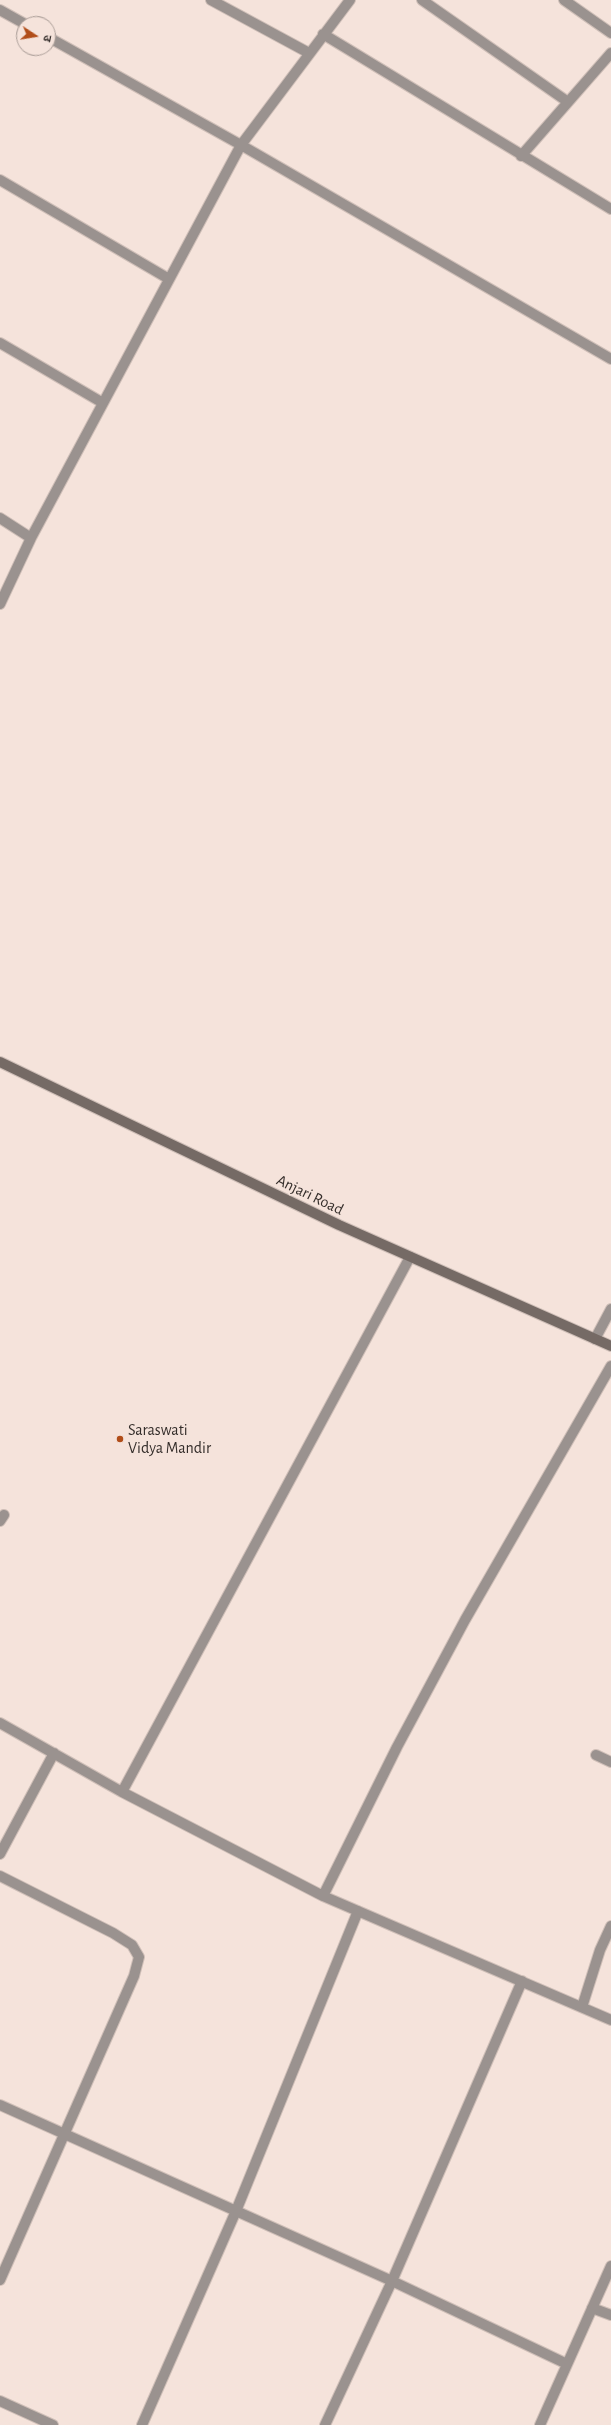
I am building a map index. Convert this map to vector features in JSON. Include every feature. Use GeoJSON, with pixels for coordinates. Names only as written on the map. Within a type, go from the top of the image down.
{"type":"FeatureCollection","features":[{"type":"Feature","properties":{"kind":"street"},"geometry":{"type":"LineString","coordinates":[[211,0],[309,53]]}},
{"type":"Feature","properties":{"kind":"street"},"geometry":{"type":"LineString","coordinates":[[0,604],[31,538],[241,145],[350,0]]}},
{"type":"Feature","properties":{"kind":"street"},"geometry":{"type":"LineString","coordinates":[[422,0],[568,102]]}},
{"type":"Feature","properties":{"kind":"street"},"geometry":{"type":"LineString","coordinates":[[564,0],[611,33]]}},
{"type":"Feature","properties":{"kind":"street"},"geometry":{"type":"LineString","coordinates":[[0,10],[16,19]]}},
{"type":"Feature","properties":{"kind":"street"},"geometry":{"type":"LineString","coordinates":[[323,34],[521,156],[611,209]]}},
{"type":"Feature","properties":{"kind":"street"},"geometry":{"type":"LineString","coordinates":[[56,41],[241,145],[611,359]]}},
{"type":"Feature","properties":{"kind":"street"},"geometry":{"type":"LineString","coordinates":[[521,156],[611,53]]}},
{"type":"Feature","properties":{"kind":"street"},"geometry":{"type":"LineString","coordinates":[[0,180],[169,279]]}},
{"type":"Feature","properties":{"kind":"street"},"geometry":{"type":"LineString","coordinates":[[0,343],[103,403]]}},
{"type":"Feature","properties":{"kind":"street"},"geometry":{"type":"LineString","coordinates":[[0,518],[31,538]]}},
{"type":"Feature","properties":{"kind":"street","name":"Anjari Road"},"geometry":{"type":"LineString","coordinates":[[0,1062],[410,1257],[611,1346]]}},
{"type":"Feature","properties":{"kind":"street"},"geometry":{"type":"LineString","coordinates":[[122,1792],[410,1257]]}},
{"type":"Feature","properties":{"kind":"street"},"geometry":{"type":"LineString","coordinates":[[595,1339],[611,1308]]}},
{"type":"Feature","properties":{"kind":"street"},"geometry":{"type":"LineString","coordinates":[[323,1896],[397,1747],[465,1620],[611,1366]]}},
{"type":"Feature","properties":{"kind":"street"},"geometry":{"type":"LineString","coordinates":[[0,1723],[122,1792],[323,1896],[611,2020]]}},
{"type":"Feature","properties":{"kind":"street"},"geometry":{"type":"LineString","coordinates":[[0,1854],[54,1753]]}},
{"type":"Feature","properties":{"kind":"street"},"geometry":{"type":"LineString","coordinates":[[596,1755],[611,1762]]}},
{"type":"Feature","properties":{"kind":"street"},"geometry":{"type":"LineString","coordinates":[[0,1876],[113,1933],[132,1945],[139,1957],[134,1976],[63,2134],[0,2280]]}},
{"type":"Feature","properties":{"kind":"street"},"geometry":{"type":"LineString","coordinates":[[142,2425],[236,2211],[358,1911]]}},
{"type":"Feature","properties":{"kind":"street"},"geometry":{"type":"LineString","coordinates":[[582,2007],[600,1950],[611,1926]]}},
{"type":"Feature","properties":{"kind":"street"},"geometry":{"type":"LineString","coordinates":[[325,2425],[392,2281],[522,1981]]}},
{"type":"Feature","properties":{"kind":"street"},"geometry":{"type":"LineString","coordinates":[[0,2105],[392,2281],[567,2364]]}},
{"type":"Feature","properties":{"kind":"street"},"geometry":{"type":"LineString","coordinates":[[540,2425],[611,2266]]}},
{"type":"Feature","properties":{"kind":"street"},"geometry":{"type":"LineString","coordinates":[[592,2308],[611,2315]]}},
{"type":"Feature","properties":{"kind":"street"},"geometry":{"type":"LineString","coordinates":[[0,2401],[53,2425]]}},
{"type":"Feature","properties":{"kind":"place","name":"Saraswati Vidya Mandir"},"geometry":{"type":"Point","coordinates":[120,1439]}}]}
